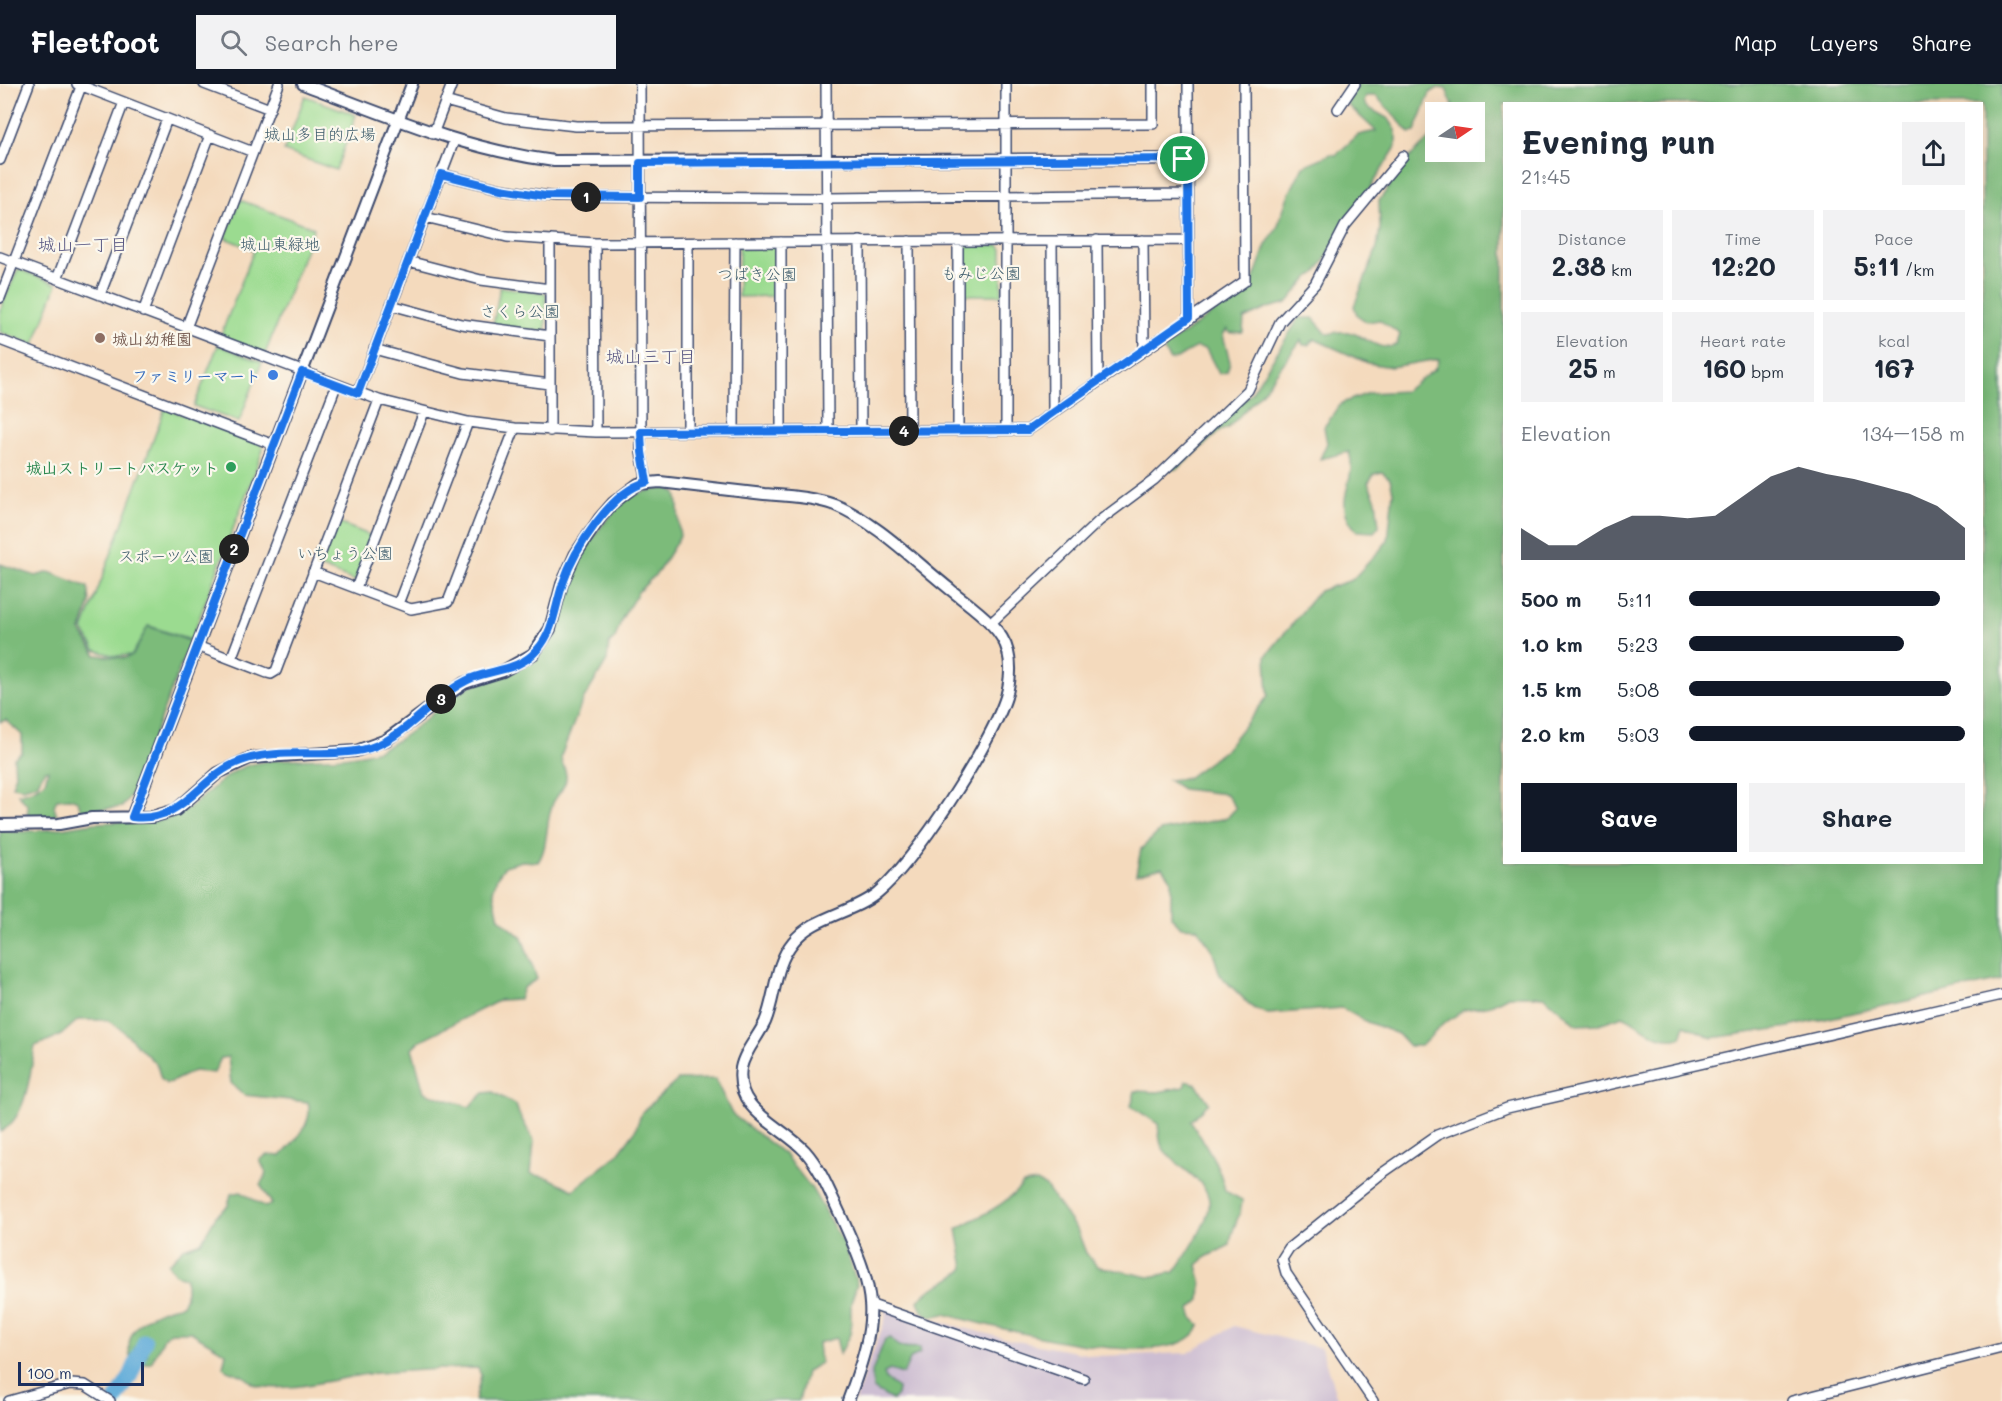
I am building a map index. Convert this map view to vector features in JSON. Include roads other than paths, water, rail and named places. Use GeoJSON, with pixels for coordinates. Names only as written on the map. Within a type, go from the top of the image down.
{"type":"FeatureCollection","features":[{"type":"Feature","properties":{"kind":"street"},"geometry":{"type":"LineString","coordinates":[[0,160],[29,84]]}},
{"type":"Feature","properties":{"kind":"street"},"geometry":{"type":"LineString","coordinates":[[204,84],[270,109]]}},
{"type":"Feature","properties":{"kind":"street"},"geometry":{"type":"LineString","coordinates":[[186,328],[279,84]]}},
{"type":"Feature","properties":{"kind":"street"},"geometry":{"type":"LineString","coordinates":[[303,84],[454,141],[485,150],[554,161],[640,163],[1188,159]]}},
{"type":"Feature","properties":{"kind":"street"},"geometry":{"type":"LineString","coordinates":[[132,817],[412,84]]}},
{"type":"Feature","properties":{"kind":"street"},"geometry":{"type":"LineString","coordinates":[[433,134],[452,84]]}},
{"type":"Feature","properties":{"kind":"street"},"geometry":{"type":"LineString","coordinates":[[640,84],[641,432],[647,482]]}},
{"type":"Feature","properties":{"kind":"street"},"geometry":{"type":"LineString","coordinates":[[826,84],[828,431]]}},
{"type":"Feature","properties":{"kind":"street"},"geometry":{"type":"LineString","coordinates":[[1006,84],[1006,430]]}},
{"type":"Feature","properties":{"kind":"street"},"geometry":{"type":"LineString","coordinates":[[445,100],[483,112],[537,124],[640,127],[1153,124],[1154,84]]}},
{"type":"Feature","properties":{"kind":"street"},"geometry":{"type":"LineString","coordinates":[[1188,84],[1189,318]]}},
{"type":"Feature","properties":{"kind":"street"},"geometry":{"type":"LineString","coordinates":[[0,257],[336,386],[379,400],[468,422],[550,431],[596,432],[1028,430],[1245,281],[1244,84]]}},
{"type":"Feature","properties":{"kind":"street"},"geometry":{"type":"LineString","coordinates":[[1338,109],[1355,84]]}},
{"type":"Feature","properties":{"kind":"street"},"geometry":{"type":"LineString","coordinates":[[0,298],[80,85],[254,152]]}},
{"type":"Feature","properties":{"kind":"street"},"geometry":{"type":"LineString","coordinates":[[57,279],[124,102]]}},
{"type":"Feature","properties":{"kind":"street"},"geometry":{"type":"LineString","coordinates":[[100,295],[167,118]]}},
{"type":"Feature","properties":{"kind":"street"},"geometry":{"type":"LineString","coordinates":[[143,312],[210,135]]}},
{"type":"Feature","properties":{"kind":"street"},"geometry":{"type":"LineString","coordinates":[[358,393],[454,141]]}},
{"type":"Feature","properties":{"kind":"street"},"geometry":{"type":"LineString","coordinates":[[990,624],[1099,521],[1154,480],[1248,390],[1280,322],[1315,284],[1345,226],[1403,156]]}},
{"type":"Feature","properties":{"kind":"street"},"geometry":{"type":"LineString","coordinates":[[441,174],[501,189],[545,196],[827,198],[1188,194]]}},
{"type":"Feature","properties":{"kind":"street"},"geometry":{"type":"LineString","coordinates":[[425,217],[479,231],[550,242],[1188,240]]}},
{"type":"Feature","properties":{"kind":"street"},"geometry":{"type":"LineString","coordinates":[[1097,240],[1098,381]]}},
{"type":"Feature","properties":{"kind":"street"},"geometry":{"type":"LineString","coordinates":[[1143,240],[1144,350]]}},
{"type":"Feature","properties":{"kind":"street"},"geometry":{"type":"LineString","coordinates":[[860,241],[861,431]]}},
{"type":"Feature","properties":{"kind":"street"},"geometry":{"type":"LineString","coordinates":[[909,241],[910,431]]}},
{"type":"Feature","properties":{"kind":"street"},"geometry":{"type":"LineString","coordinates":[[958,241],[958,430]]}},
{"type":"Feature","properties":{"kind":"street"},"geometry":{"type":"LineString","coordinates":[[1052,241],[1053,412]]}},
{"type":"Feature","properties":{"kind":"street"},"geometry":{"type":"LineString","coordinates":[[550,242],[550,431]]}},
{"type":"Feature","properties":{"kind":"street"},"geometry":{"type":"LineString","coordinates":[[734,432],[735,242]]}},
{"type":"Feature","properties":{"kind":"street"},"geometry":{"type":"LineString","coordinates":[[781,242],[781,431]]}},
{"type":"Feature","properties":{"kind":"street"},"geometry":{"type":"LineString","coordinates":[[595,243],[596,432]]}},
{"type":"Feature","properties":{"kind":"street"},"geometry":{"type":"LineString","coordinates":[[688,243],[688,432]]}},
{"type":"Feature","properties":{"kind":"street"},"geometry":{"type":"LineString","coordinates":[[408,261],[481,280],[550,289]]}},
{"type":"Feature","properties":{"kind":"street"},"geometry":{"type":"LineString","coordinates":[[391,305],[461,324],[550,336]]}},
{"type":"Feature","properties":{"kind":"street"},"geometry":{"type":"LineString","coordinates":[[0,340],[274,445]]}},
{"type":"Feature","properties":{"kind":"street"},"geometry":{"type":"LineString","coordinates":[[374,349],[463,373],[550,384]]}},
{"type":"Feature","properties":{"kind":"street"},"geometry":{"type":"LineString","coordinates":[[231,659],[336,386]]}},
{"type":"Feature","properties":{"kind":"street"},"geometry":{"type":"LineString","coordinates":[[197,646],[271,674],[276,671],[379,400]]}},
{"type":"Feature","properties":{"kind":"street"},"geometry":{"type":"LineString","coordinates":[[356,588],[424,412]]}},
{"type":"Feature","properties":{"kind":"street"},"geometry":{"type":"LineString","coordinates":[[399,604],[468,422]]}},
{"type":"Feature","properties":{"kind":"street"},"geometry":{"type":"LineString","coordinates":[[313,572],[411,609],[448,602],[514,428]]}},
{"type":"Feature","properties":{"kind":"street"},"geometry":{"type":"LineString","coordinates":[[0,825],[59,824],[92,818],[152,817],[176,810],[218,773],[250,758],[356,751],[379,744],[464,682],[503,671],[527,659],[538,649],[550,629],[566,575],[579,549],[613,503],[638,484],[647,482],[807,498],[838,506],[867,523],[990,624],[1008,649],[1011,673],[1005,699],[976,759],[892,881],[858,907],[813,926],[791,943],[780,964],[766,1020],[741,1066],[741,1084],[746,1102],[794,1140],[816,1167],[865,1272],[872,1305],[866,1354],[848,1401]]}},
{"type":"Feature","properties":{"kind":"street"},"geometry":{"type":"LineString","coordinates":[[1373,1401],[1286,1273],[1282,1259],[1289,1248],[1381,1174],[1437,1135],[1507,1108],[1553,1096],[2002,995]]}},
{"type":"Feature","properties":{"kind":"street"},"geometry":{"type":"LineString","coordinates":[[872,1305],[1084,1379]]}},
{"type":"Feature","properties":{"kind":"street"},"geometry":{"type":"LineString","coordinates":[[1792,1401],[2002,1348]]}},
{"type":"Feature","properties":{"kind":"street"},"geometry":{"type":"LineString","coordinates":[[9,1401],[70,1384],[85,1385],[110,1401]]}},
{"type":"Feature","properties":{"kind":"waterway"},"geometry":{"type":"LineString","coordinates":[[115,1401],[130,1377],[145,1341]]}},
{"type":"Feature","properties":{"kind":"place","name":"城山幼稚園"},"geometry":{"type":"Point","coordinates":[100,338]}},
{"type":"Feature","properties":{"kind":"place","name":"ファミリーマート"},"geometry":{"type":"Point","coordinates":[273,375]}},
{"type":"Feature","properties":{"kind":"place","name":"城山ストリートバスケット"},"geometry":{"type":"Point","coordinates":[231,467]}},
{"type":"Feature","properties":{"kind":"district","name":"城山一丁目"},"geometry":{"type":"Point","coordinates":[83,244]}},
{"type":"Feature","properties":{"kind":"district","name":"城山三丁目"},"geometry":{"type":"Point","coordinates":[651,356]}},
{"type":"Feature","properties":{"kind":"park label","name":"城山多目的広場"},"geometry":{"type":"Point","coordinates":[320,133]}},
{"type":"Feature","properties":{"kind":"park label","name":"城山東緑地"},"geometry":{"type":"Point","coordinates":[280,243]}},
{"type":"Feature","properties":{"kind":"park label","name":"もみじ公園"},"geometry":{"type":"Point","coordinates":[981,272]}},
{"type":"Feature","properties":{"kind":"park label","name":"つばき公園"},"geometry":{"type":"Point","coordinates":[757,273]}},
{"type":"Feature","properties":{"kind":"park label","name":"さくら公園"},"geometry":{"type":"Point","coordinates":[520,310]}},
{"type":"Feature","properties":{"kind":"park label","name":"いちょう公園"},"geometry":{"type":"Point","coordinates":[345,552]}},
{"type":"Feature","properties":{"kind":"park label","name":"スポーツ公園"},"geometry":{"type":"Point","coordinates":[166,555]}}]}
